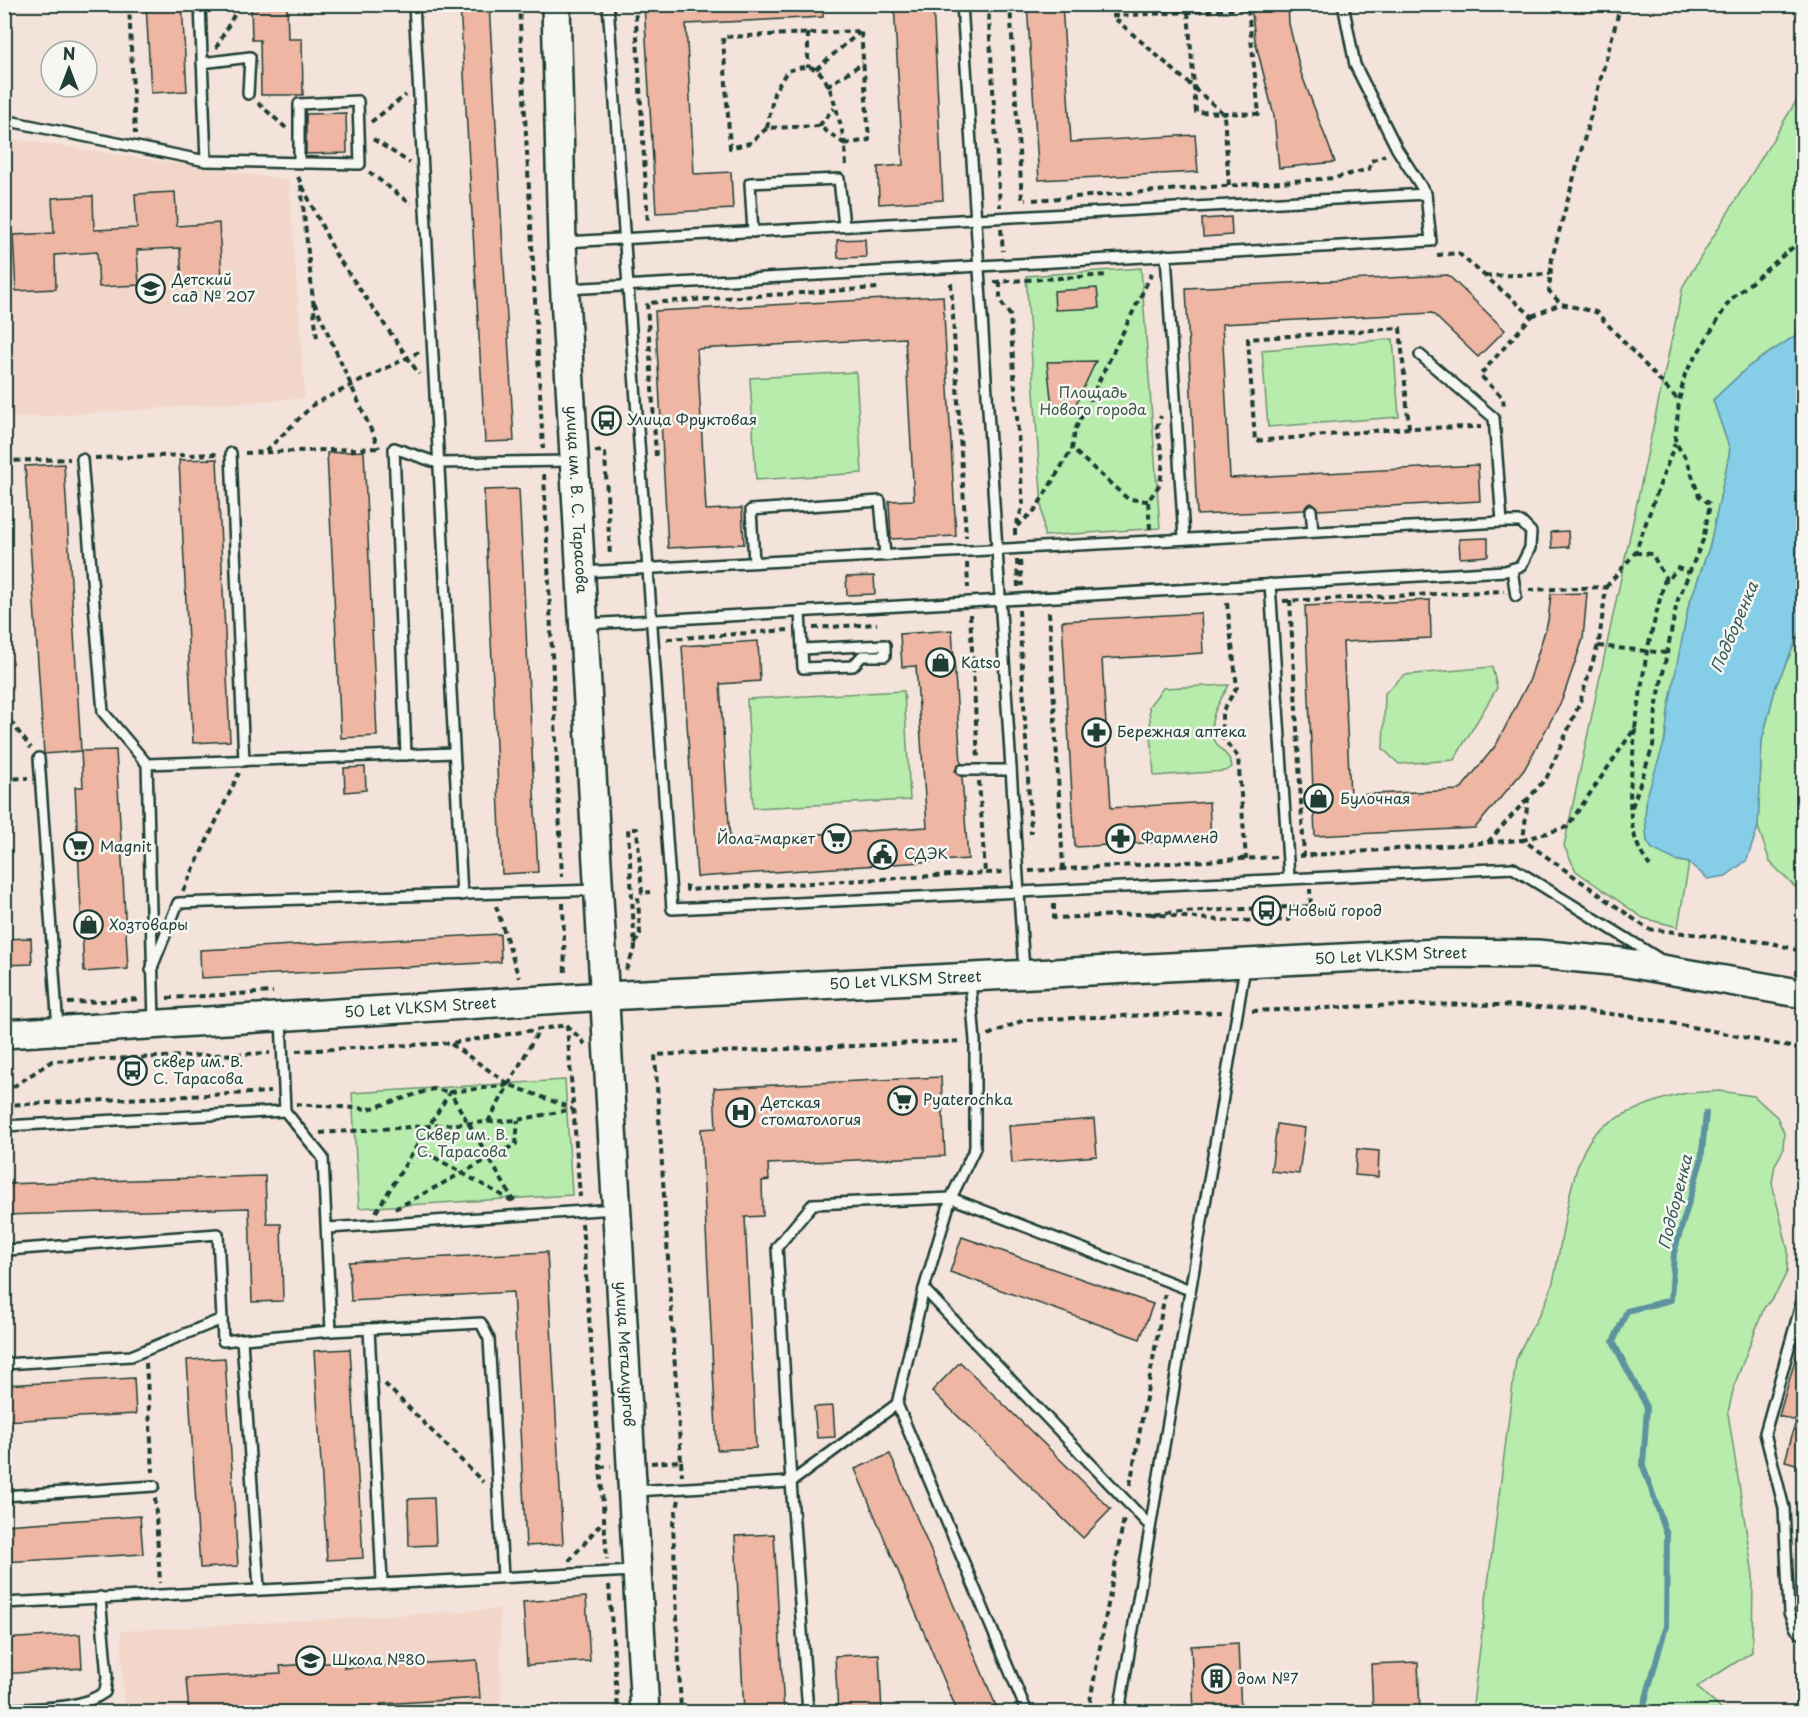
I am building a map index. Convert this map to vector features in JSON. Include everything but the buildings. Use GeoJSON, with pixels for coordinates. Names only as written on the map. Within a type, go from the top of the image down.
{"type":"FeatureCollection","features":[{"type":"Feature","properties":{"kind":"main road","name":"улица им. В. С. Тарасова"},"geometry":{"type":"LineString","coordinates":[[556,4],[562,243],[606,996]]}},
{"type":"Feature","properties":{"kind":"main road","name":"50 Let VLKSM Street"},"geometry":{"type":"LineString","coordinates":[[4,1034],[606,996],[1438,953],[1537,954],[1677,971],[1803,994]]}},
{"type":"Feature","properties":{"kind":"main road","name":"улица Металлургов"},"geometry":{"type":"LineString","coordinates":[[606,996],[615,1209],[645,1713]]}},
{"type":"Feature","properties":{"kind":"lane"},"geometry":{"type":"LineString","coordinates":[[200,4],[206,161]]}},
{"type":"Feature","properties":{"kind":"lane"},"geometry":{"type":"LineString","coordinates":[[414,4],[462,895]]}},
{"type":"Feature","properties":{"kind":"lane"},"geometry":{"type":"LineString","coordinates":[[608,4],[626,285],[672,909],[1289,877],[1513,868],[1677,971]]}},
{"type":"Feature","properties":{"kind":"lane"},"geometry":{"type":"LineString","coordinates":[[962,4],[1024,973]]}},
{"type":"Feature","properties":{"kind":"lane"},"geometry":{"type":"LineString","coordinates":[[565,289],[1431,241],[1426,194],[1397,149],[1355,65],[1343,4]]}},
{"type":"Feature","properties":{"kind":"lane"},"geometry":{"type":"LineString","coordinates":[[202,63],[250,57],[248,94]]}},
{"type":"Feature","properties":{"kind":"lane"},"geometry":{"type":"LineString","coordinates":[[4,120],[206,161],[295,163],[360,164],[358,101],[299,104],[299,139],[295,163]]}},
{"type":"Feature","properties":{"kind":"lane"},"geometry":{"type":"LineString","coordinates":[[753,232],[750,183],[839,179],[844,226]]}},
{"type":"Feature","properties":{"kind":"lane"},"geometry":{"type":"LineString","coordinates":[[562,243],[1426,194]]}},
{"type":"Feature","properties":{"kind":"lane"},"geometry":{"type":"LineString","coordinates":[[1166,255],[1184,533]]}},
{"type":"Feature","properties":{"kind":"lane"},"geometry":{"type":"LineString","coordinates":[[1420,356],[1494,418],[1502,522]]}},
{"type":"Feature","properties":{"kind":"lane"},"geometry":{"type":"LineString","coordinates":[[406,755],[394,448],[438,463],[544,461],[575,456]]}},
{"type":"Feature","properties":{"kind":"lane"},"geometry":{"type":"LineString","coordinates":[[231,453],[244,761]]}},
{"type":"Feature","properties":{"kind":"lane"},"geometry":{"type":"LineString","coordinates":[[82,459],[103,712],[147,764],[154,1025]]}},
{"type":"Feature","properties":{"kind":"lane"},"geometry":{"type":"LineString","coordinates":[[754,562],[751,510],[880,501],[885,555]]}},
{"type":"Feature","properties":{"kind":"lane"},"geometry":{"type":"LineString","coordinates":[[1311,510],[1313,531]]}},
{"type":"Feature","properties":{"kind":"lane"},"geometry":{"type":"LineString","coordinates":[[581,572],[885,555],[966,545],[1184,533],[1313,531],[1502,522],[1521,522],[1531,532],[1530,548],[1521,566],[1512,569],[584,624]]}},
{"type":"Feature","properties":{"kind":"lane"},"geometry":{"type":"LineString","coordinates":[[1512,569],[1516,593]]}},
{"type":"Feature","properties":{"kind":"lane"},"geometry":{"type":"LineString","coordinates":[[1270,584],[1289,877]]}},
{"type":"Feature","properties":{"kind":"lane"},"geometry":{"type":"LineString","coordinates":[[800,612],[803,668],[853,666],[862,656],[885,656],[885,645],[802,649]]}},
{"type":"Feature","properties":{"kind":"lane"},"geometry":{"type":"LineString","coordinates":[[147,764],[454,753]]}},
{"type":"Feature","properties":{"kind":"lane"},"geometry":{"type":"LineString","coordinates":[[39,758],[58,1032]]}},
{"type":"Feature","properties":{"kind":"lane"},"geometry":{"type":"LineString","coordinates":[[962,770],[1011,770]]}},
{"type":"Feature","properties":{"kind":"lane"},"geometry":{"type":"LineString","coordinates":[[151,970],[178,903],[600,890]]}},
{"type":"Feature","properties":{"kind":"lane"},"geometry":{"type":"LineString","coordinates":[[1119,1713],[1246,962]]}},
{"type":"Feature","properties":{"kind":"lane"},"geometry":{"type":"LineString","coordinates":[[970,976],[975,1041],[975,1148],[951,1198],[924,1289],[897,1404],[1027,1713]]}},
{"type":"Feature","properties":{"kind":"lane"},"geometry":{"type":"LineString","coordinates":[[281,1017],[284,1108],[323,1158],[331,1331]]}},
{"type":"Feature","properties":{"kind":"lane"},"geometry":{"type":"LineString","coordinates":[[4,1126],[284,1108]]}},
{"type":"Feature","properties":{"kind":"lane"},"geometry":{"type":"LineString","coordinates":[[808,1713],[777,1247],[813,1204],[951,1198],[1190,1290]]}},
{"type":"Feature","properties":{"kind":"lane"},"geometry":{"type":"LineString","coordinates":[[328,1228],[369,1223],[615,1209]]}},
{"type":"Feature","properties":{"kind":"lane"},"geometry":{"type":"LineString","coordinates":[[4,1252],[218,1234],[223,1341],[331,1331],[481,1323],[489,1339],[503,1577]]}},
{"type":"Feature","properties":{"kind":"lane"},"geometry":{"type":"LineString","coordinates":[[924,1289],[1150,1526]]}},
{"type":"Feature","properties":{"kind":"lane"},"geometry":{"type":"LineString","coordinates":[[1803,1294],[1765,1433],[1784,1508],[1789,1613],[1796,1629],[1803,1636]]}},
{"type":"Feature","properties":{"kind":"lane"},"geometry":{"type":"LineString","coordinates":[[4,1364],[131,1356],[222,1319]]}},
{"type":"Feature","properties":{"kind":"lane"},"geometry":{"type":"LineString","coordinates":[[369,1329],[382,1582]]}},
{"type":"Feature","properties":{"kind":"lane"},"geometry":{"type":"LineString","coordinates":[[242,1340],[259,1588]]}},
{"type":"Feature","properties":{"kind":"lane"},"geometry":{"type":"LineString","coordinates":[[630,1478],[682,1488],[791,1482],[897,1404]]}},
{"type":"Feature","properties":{"kind":"lane"},"geometry":{"type":"LineString","coordinates":[[4,1496],[154,1486]]}},
{"type":"Feature","properties":{"kind":"lane"},"geometry":{"type":"LineString","coordinates":[[4,1603],[259,1588],[636,1571]]}},
{"type":"Feature","properties":{"kind":"lane"},"geometry":{"type":"LineString","coordinates":[[4,1710],[79,1704],[94,1700],[105,1692],[107,1677],[100,1597]]}},
{"type":"Feature","properties":{"kind":"path"},"geometry":{"type":"LineString","coordinates":[[129,4],[136,147]]}},
{"type":"Feature","properties":{"kind":"path"},"geometry":{"type":"LineString","coordinates":[[202,63],[221,42],[240,4]]}},
{"type":"Feature","properties":{"kind":"path"},"geometry":{"type":"LineString","coordinates":[[519,4],[544,461],[566,975]]}},
{"type":"Feature","properties":{"kind":"path"},"geometry":{"type":"LineString","coordinates":[[988,4],[1004,264],[999,282],[1000,301],[1010,315],[1023,506],[1015,528],[1018,543],[1032,836]]}},
{"type":"Feature","properties":{"kind":"path"},"geometry":{"type":"LineString","coordinates":[[1010,4],[1022,200],[1334,178],[1369,169],[1371,161],[1397,149]]}},
{"type":"Feature","properties":{"kind":"path"},"geometry":{"type":"LineString","coordinates":[[1621,4],[1552,258],[1549,291],[1561,304],[1596,312],[1679,401]]}},
{"type":"Feature","properties":{"kind":"path"},"geometry":{"type":"LineString","coordinates":[[1188,12],[1193,87],[1196,112],[1224,114],[1258,114],[1248,9],[1188,12],[1112,16],[1193,87],[1224,114],[1230,186]]}},
{"type":"Feature","properties":{"kind":"path"},"geometry":{"type":"LineString","coordinates":[[846,177],[845,144],[835,108],[827,86],[816,69],[808,67],[787,71],[779,82],[767,128],[750,143],[730,148],[723,36],[861,31]]}},
{"type":"Feature","properties":{"kind":"path"},"geometry":{"type":"LineString","coordinates":[[767,128],[819,126],[845,144],[869,140],[861,31]]}},
{"type":"Feature","properties":{"kind":"path"},"geometry":{"type":"LineString","coordinates":[[816,69],[861,31]]}},
{"type":"Feature","properties":{"kind":"path"},"geometry":{"type":"LineString","coordinates":[[808,33],[808,67]]}},
{"type":"Feature","properties":{"kind":"path"},"geometry":{"type":"LineString","coordinates":[[827,86],[863,63]]}},
{"type":"Feature","properties":{"kind":"path"},"geometry":{"type":"LineString","coordinates":[[418,86],[359,131],[423,171]]}},
{"type":"Feature","properties":{"kind":"path"},"geometry":{"type":"LineString","coordinates":[[248,94],[299,139]]}},
{"type":"Feature","properties":{"kind":"path"},"geometry":{"type":"LineString","coordinates":[[819,126],[835,108]]}},
{"type":"Feature","properties":{"kind":"path"},"geometry":{"type":"LineString","coordinates":[[295,163],[301,182],[336,255],[435,397]]}},
{"type":"Feature","properties":{"kind":"path"},"geometry":{"type":"LineString","coordinates":[[295,163],[301,182],[317,339]]}},
{"type":"Feature","properties":{"kind":"path"},"geometry":{"type":"LineString","coordinates":[[360,164],[425,216]]}},
{"type":"Feature","properties":{"kind":"path"},"geometry":{"type":"LineString","coordinates":[[1487,843],[1547,777],[1579,705],[1598,646],[1606,586],[1635,553],[1675,442],[1679,401],[1686,374],[1726,306],[1803,238]]}},
{"type":"Feature","properties":{"kind":"path"},"geometry":{"type":"LineString","coordinates":[[1434,255],[1458,254],[1532,316]]}},
{"type":"Feature","properties":{"kind":"path"},"geometry":{"type":"LineString","coordinates":[[1140,273],[1167,272]]}},
{"type":"Feature","properties":{"kind":"path"},"geometry":{"type":"LineString","coordinates":[[1152,273],[1153,284]]}},
{"type":"Feature","properties":{"kind":"path"},"geometry":{"type":"LineString","coordinates":[[1015,528],[1035,510],[1072,449],[1075,430],[1152,273]]}},
{"type":"Feature","properties":{"kind":"path"},"geometry":{"type":"LineString","coordinates":[[1485,276],[1551,274]]}},
{"type":"Feature","properties":{"kind":"path"},"geometry":{"type":"LineString","coordinates":[[939,284],[1117,275]]}},
{"type":"Feature","properties":{"kind":"path"},"geometry":{"type":"LineString","coordinates":[[951,283],[985,873]]}},
{"type":"Feature","properties":{"kind":"path"},"geometry":{"type":"LineString","coordinates":[[657,466],[647,303],[881,288]]}},
{"type":"Feature","properties":{"kind":"path"},"geometry":{"type":"LineString","coordinates":[[313,299],[379,448]]}},
{"type":"Feature","properties":{"kind":"path"},"geometry":{"type":"LineString","coordinates":[[1504,417],[1503,398],[1480,375],[1532,316],[1561,304]]}},
{"type":"Feature","properties":{"kind":"path"},"geometry":{"type":"LineString","coordinates":[[1409,428],[1400,328],[1248,339],[1255,441],[1409,428],[1481,426],[1482,438]]}},
{"type":"Feature","properties":{"kind":"path"},"geometry":{"type":"LineString","coordinates":[[266,452],[314,404],[407,357],[432,347]]}},
{"type":"Feature","properties":{"kind":"path"},"geometry":{"type":"LineString","coordinates":[[1150,530],[1148,501],[1160,484],[1163,462],[1157,427],[1162,411]]}},
{"type":"Feature","properties":{"kind":"path"},"geometry":{"type":"LineString","coordinates":[[1631,810],[1653,746],[1666,653],[1677,602],[1703,540],[1710,504],[1699,496],[1687,459],[1675,442]]}},
{"type":"Feature","properties":{"kind":"path"},"geometry":{"type":"LineString","coordinates":[[4,461],[394,448]]}},
{"type":"Feature","properties":{"kind":"path"},"geometry":{"type":"LineString","coordinates":[[1072,449],[1128,499],[1148,501]]}},
{"type":"Feature","properties":{"kind":"path"},"geometry":{"type":"LineString","coordinates":[[575,456],[605,452],[611,562]]}},
{"type":"Feature","properties":{"kind":"path"},"geometry":{"type":"LineString","coordinates":[[1139,531],[1184,533]]}},
{"type":"Feature","properties":{"kind":"path"},"geometry":{"type":"LineString","coordinates":[[966,545],[1018,543]]}},
{"type":"Feature","properties":{"kind":"path"},"geometry":{"type":"LineString","coordinates":[[1635,553],[1652,554],[1665,579],[1647,651],[1635,728],[1630,827],[1639,853],[1650,866]]}},
{"type":"Feature","properties":{"kind":"path"},"geometry":{"type":"LineString","coordinates":[[1665,579],[1667,581],[1678,568],[1689,573]]}},
{"type":"Feature","properties":{"kind":"path"},"geometry":{"type":"LineString","coordinates":[[1215,604],[1516,593],[1606,586]]}},
{"type":"Feature","properties":{"kind":"path"},"geometry":{"type":"LineString","coordinates":[[1051,869],[1054,918],[1311,906],[1290,600]]}},
{"type":"Feature","properties":{"kind":"path"},"geometry":{"type":"LineString","coordinates":[[1227,603],[1237,687],[1222,712],[1222,737],[1238,757],[1245,859]]}},
{"type":"Feature","properties":{"kind":"path"},"geometry":{"type":"LineString","coordinates":[[1040,612],[1061,611]]}},
{"type":"Feature","properties":{"kind":"path"},"geometry":{"type":"LineString","coordinates":[[1049,612],[1064,868]]}},
{"type":"Feature","properties":{"kind":"path"},"geometry":{"type":"LineString","coordinates":[[959,618],[1020,614]]}},
{"type":"Feature","properties":{"kind":"path"},"geometry":{"type":"LineString","coordinates":[[670,651],[669,639],[880,623]]}},
{"type":"Feature","properties":{"kind":"path"},"geometry":{"type":"LineString","coordinates":[[1598,646],[1666,653]]}},
{"type":"Feature","properties":{"kind":"path"},"geometry":{"type":"LineString","coordinates":[[4,713],[39,758]]}},
{"type":"Feature","properties":{"kind":"path"},"geometry":{"type":"LineString","coordinates":[[1528,799],[1523,840],[1567,827],[1635,728]]}},
{"type":"Feature","properties":{"kind":"path"},"geometry":{"type":"LineString","coordinates":[[178,903],[244,761]]}},
{"type":"Feature","properties":{"kind":"path"},"geometry":{"type":"LineString","coordinates":[[4,779],[40,777]]}},
{"type":"Feature","properties":{"kind":"path"},"geometry":{"type":"LineString","coordinates":[[634,944],[628,829],[637,829],[642,893]]}},
{"type":"Feature","properties":{"kind":"path"},"geometry":{"type":"LineString","coordinates":[[686,878],[687,890],[1033,870],[1033,859]]}},
{"type":"Feature","properties":{"kind":"path"},"geometry":{"type":"LineString","coordinates":[[626,970],[640,933],[638,897],[642,893],[650,892]]}},
{"type":"Feature","properties":{"kind":"path"},"geometry":{"type":"LineString","coordinates":[[493,894],[519,978]]}},
{"type":"Feature","properties":{"kind":"path"},"geometry":{"type":"LineString","coordinates":[[1134,913],[1232,921],[1289,920],[1290,907]]}},
{"type":"Feature","properties":{"kind":"path"},"geometry":{"type":"LineString","coordinates":[[1648,929],[1772,943],[1803,952]]}},
{"type":"Feature","properties":{"kind":"path"},"geometry":{"type":"LineString","coordinates":[[588,1048],[567,1025],[618,1713]]}},
{"type":"Feature","properties":{"kind":"path"},"geometry":{"type":"LineString","coordinates":[[488,1122],[539,1029]]}},
{"type":"Feature","properties":{"kind":"path"},"geometry":{"type":"LineString","coordinates":[[451,1043],[510,1085],[573,1109]]}},
{"type":"Feature","properties":{"kind":"path"},"geometry":{"type":"LineString","coordinates":[[4,1093],[52,1061],[275,1052]]}},
{"type":"Feature","properties":{"kind":"path"},"geometry":{"type":"LineString","coordinates":[[630,1478],[681,1461],[655,1055]]}},
{"type":"Feature","properties":{"kind":"path"},"geometry":{"type":"LineString","coordinates":[[284,1108],[369,1109],[433,1089],[450,1092],[510,1085]]}},
{"type":"Feature","properties":{"kind":"path"},"geometry":{"type":"LineString","coordinates":[[450,1092],[522,1215]]}},
{"type":"Feature","properties":{"kind":"path"},"geometry":{"type":"LineString","coordinates":[[369,1223],[450,1092]]}},
{"type":"Feature","properties":{"kind":"path"},"geometry":{"type":"LineString","coordinates":[[304,1134],[518,1120],[573,1109]]}},
{"type":"Feature","properties":{"kind":"path"},"geometry":{"type":"LineString","coordinates":[[369,1223],[516,1144],[518,1120]]}},
{"type":"Feature","properties":{"kind":"path"},"geometry":{"type":"LineString","coordinates":[[416,1147],[515,1203]]}},
{"type":"Feature","properties":{"kind":"path"},"geometry":{"type":"LineString","coordinates":[[371,1370],[498,1497]]}},
{"type":"Feature","properties":{"kind":"path"},"geometry":{"type":"LineString","coordinates":[[681,1713],[673,1523],[682,1488]]}},
{"type":"Feature","properties":{"kind":"path"},"geometry":{"type":"LineString","coordinates":[[557,1575],[604,1520]]}},
{"type":"Feature","properties":{"kind":"path"},"geometry":{"type":"LineString","coordinates":[[1803,1529],[1803,1552]]}},
{"type":"Feature","properties":{"kind":"shaded area","name":"Детский сад № 207"},"geometry":{"type":"Polygon","coordinates":[[[4,138],[289,180],[305,398],[5,419],[4,138]]]}},
{"type":"Feature","properties":{"kind":"shaded area","name":"Школа №80"},"geometry":{"type":"Polygon","coordinates":[[[500,1609],[501,1712],[124,1712],[121,1631],[500,1609]]]}},
{"type":"Feature","properties":{"kind":"green space"},"geometry":{"type":"Polygon","coordinates":[[[1803,90],[1803,325],[1795,336],[1749,366],[1713,400],[1730,450],[1710,545],[1688,608],[1662,754],[1647,796],[1645,817],[1647,841],[1675,860],[1689,863],[1678,927],[1643,918],[1576,871],[1564,846],[1683,286],[1803,90]]]}},
{"type":"Feature","properties":{"kind":"green space","name":"Площадь Нового города"},"geometry":{"type":"Polygon","coordinates":[[[1141,268],[1160,528],[1044,536],[1026,276],[1141,268]]]}},
{"type":"Feature","properties":{"kind":"green space"},"geometry":{"type":"Polygon","coordinates":[[[1393,339],[1399,417],[1268,427],[1262,350],[1393,339]]]}},
{"type":"Feature","properties":{"kind":"green space"},"geometry":{"type":"Polygon","coordinates":[[[856,372],[862,473],[756,480],[750,378],[856,372]]]}},
{"type":"Feature","properties":{"kind":"green space"},"geometry":{"type":"Polygon","coordinates":[[[1803,625],[1803,895],[1770,862],[1758,827],[1762,740],[1776,686],[1803,625]]]}},
{"type":"Feature","properties":{"kind":"green space"},"geometry":{"type":"Polygon","coordinates":[[[1492,667],[1497,688],[1454,760],[1399,764],[1383,749],[1385,693],[1404,675],[1492,667]]]}},
{"type":"Feature","properties":{"kind":"green space"},"geometry":{"type":"Polygon","coordinates":[[[1229,685],[1215,711],[1212,732],[1214,739],[1229,758],[1232,767],[1226,771],[1154,776],[1149,706],[1163,688],[1229,685]]]}},
{"type":"Feature","properties":{"kind":"green space"},"geometry":{"type":"Polygon","coordinates":[[[904,691],[910,800],[753,808],[747,699],[904,691]]]}},
{"type":"Feature","properties":{"kind":"green space","name":"Сквер им. В. С. Тарасова"},"geometry":{"type":"Polygon","coordinates":[[[565,1080],[572,1195],[359,1208],[352,1093],[565,1080]]]}},
{"type":"Feature","properties":{"kind":"green space"},"geometry":{"type":"Polygon","coordinates":[[[1719,1091],[1754,1096],[1777,1117],[1784,1133],[1783,1150],[1775,1165],[1772,1183],[1788,1250],[1787,1272],[1777,1292],[1764,1308],[1734,1386],[1728,1413],[1753,1575],[1752,1652],[1697,1687],[1721,1709],[1720,1712],[1472,1712],[1516,1360],[1550,1292],[1577,1168],[1592,1137],[1621,1116],[1660,1100],[1682,1094],[1719,1091]]]}},
{"type":"Feature","properties":{"kind":"water"},"geometry":{"type":"Polygon","coordinates":[[[1803,325],[1803,625],[1776,686],[1762,740],[1758,827],[1747,860],[1726,876],[1708,879],[1689,863],[1675,860],[1652,849],[1647,841],[1645,817],[1647,796],[1665,740],[1668,710],[1688,608],[1710,545],[1730,450],[1713,400],[1749,366],[1795,336],[1803,325]]]}},
{"type":"Feature","properties":{"kind":"waterway","name":"Подборенка"},"geometry":{"type":"LineString","coordinates":[[1642,1712],[1666,1626],[1667,1535],[1643,1466],[1647,1407],[1613,1342],[1627,1311],[1671,1300],[1674,1253],[1701,1161],[1706,1113]]}},
{"type":"Feature","properties":{"kind":"place","name":"Детский сад № 207"},"geometry":{"type":"Point","coordinates":[151,289]}},
{"type":"Feature","properties":{"kind":"place","name":"Улица Фруктовая"},"geometry":{"type":"Point","coordinates":[606,420]}},
{"type":"Feature","properties":{"kind":"place","name":"Katso"},"geometry":{"type":"Point","coordinates":[940,663]}},
{"type":"Feature","properties":{"kind":"place","name":"Бережная аптека"},"geometry":{"type":"Point","coordinates":[1096,732]}},
{"type":"Feature","properties":{"kind":"place","name":"Булочная"},"geometry":{"type":"Point","coordinates":[1319,799]}},
{"type":"Feature","properties":{"kind":"place","name":"Фармленд"},"geometry":{"type":"Point","coordinates":[1120,838]}},
{"type":"Feature","properties":{"kind":"place","name":"Йола-маркет"},"geometry":{"type":"Point","coordinates":[836,839]}},
{"type":"Feature","properties":{"kind":"place","name":"Magnit"},"geometry":{"type":"Point","coordinates":[79,847]}},
{"type":"Feature","properties":{"kind":"place","name":"СДЭК"},"geometry":{"type":"Point","coordinates":[883,854]}},
{"type":"Feature","properties":{"kind":"place","name":"Новый город"},"geometry":{"type":"Point","coordinates":[1267,911]}},
{"type":"Feature","properties":{"kind":"place","name":"Хозтовары"},"geometry":{"type":"Point","coordinates":[88,925]}},
{"type":"Feature","properties":{"kind":"place","name":"сквер им. В. С. Тарасова"},"geometry":{"type":"Point","coordinates":[132,1071]}},
{"type":"Feature","properties":{"kind":"place","name":"Pyaterochka"},"geometry":{"type":"Point","coordinates":[902,1100]}},
{"type":"Feature","properties":{"kind":"place","name":"Детская стоматология"},"geometry":{"type":"Point","coordinates":[740,1112]}},
{"type":"Feature","properties":{"kind":"place","name":"Школа №80"},"geometry":{"type":"Point","coordinates":[311,1660]}},
{"type":"Feature","properties":{"kind":"place","name":"дом №7"},"geometry":{"type":"Point","coordinates":[1216,1679]}}]}
